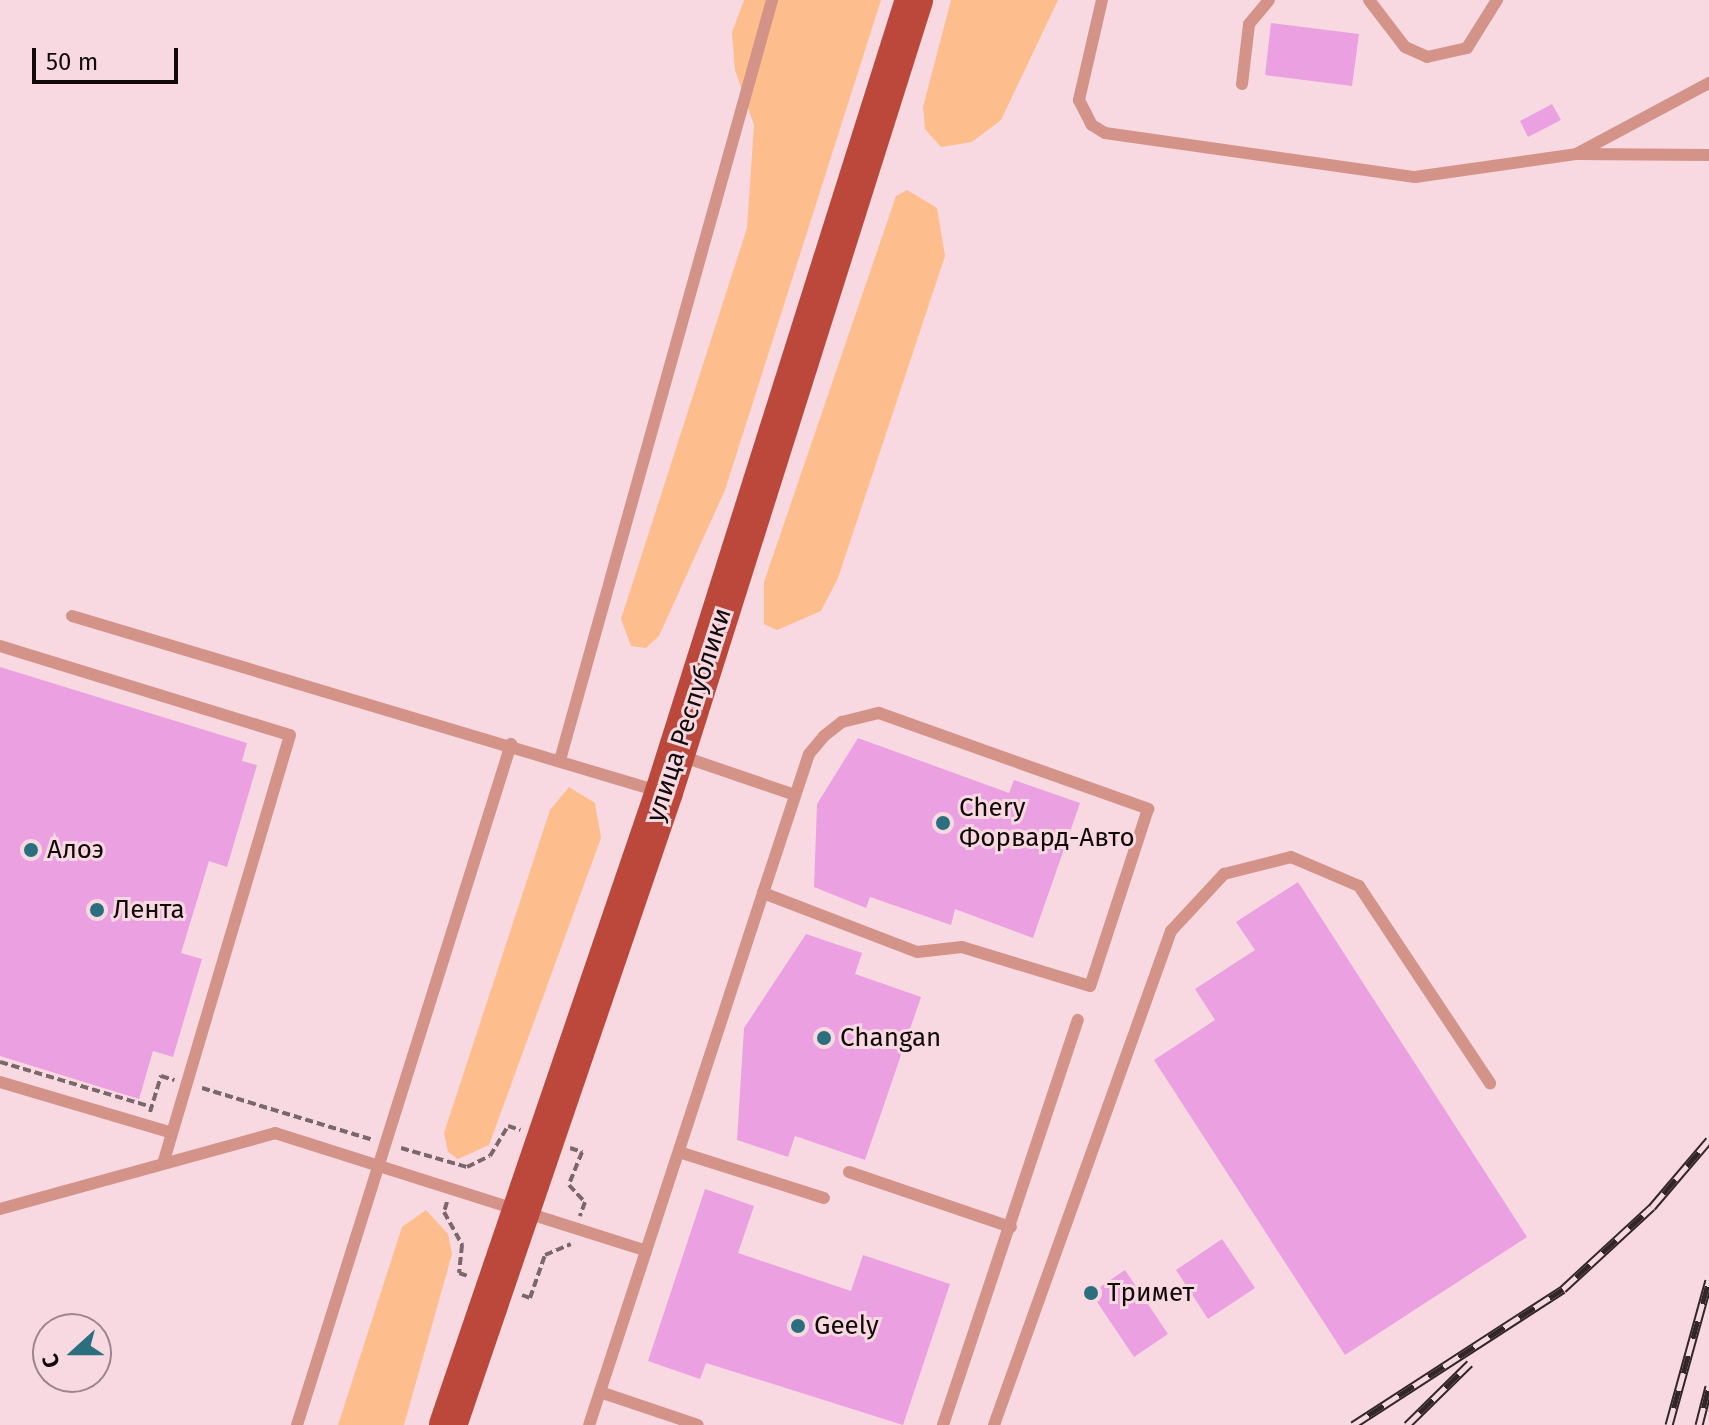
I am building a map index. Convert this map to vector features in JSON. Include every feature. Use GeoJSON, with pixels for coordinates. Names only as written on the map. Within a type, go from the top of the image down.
{"type":"FeatureCollection","features":[{"type":"Feature","properties":{"kind":"main road","name":"улица Республики"},"geometry":{"type":"LineString","coordinates":[[448,1425],[677,754],[914,0]]}},
{"type":"Feature","properties":{"kind":"lane"},"geometry":{"type":"LineString","coordinates":[[560,760],[772,0]]}},
{"type":"Feature","properties":{"kind":"lane"},"geometry":{"type":"LineString","coordinates":[[1102,0],[1079,100],[1092,125],[1105,133],[1415,177],[1577,154],[1709,155]]}},
{"type":"Feature","properties":{"kind":"lane"},"geometry":{"type":"LineString","coordinates":[[1242,84],[1249,24],[1269,0]]}},
{"type":"Feature","properties":{"kind":"lane"},"geometry":{"type":"LineString","coordinates":[[1369,0],[1405,47],[1427,57],[1467,48],[1497,0]]}},
{"type":"Feature","properties":{"kind":"lane"},"geometry":{"type":"LineString","coordinates":[[1577,154],[1709,83]]}},
{"type":"Feature","properties":{"kind":"lane"},"geometry":{"type":"LineString","coordinates":[[72,616],[511,744],[664,792]]}},
{"type":"Feature","properties":{"kind":"lane"},"geometry":{"type":"LineString","coordinates":[[0,646],[290,735],[164,1161]]}},
{"type":"Feature","properties":{"kind":"lane"},"geometry":{"type":"LineString","coordinates":[[589,1425],[795,795],[809,754],[824,736],[842,722],[879,713],[1148,809],[1090,986],[962,947],[917,952],[763,893]]}},
{"type":"Feature","properties":{"kind":"lane"},"geometry":{"type":"LineString","coordinates":[[297,1425],[390,1145],[511,744]]}},
{"type":"Feature","properties":{"kind":"lane"},"geometry":{"type":"LineString","coordinates":[[677,754],[795,795]]}},
{"type":"Feature","properties":{"kind":"lane"},"geometry":{"type":"LineString","coordinates":[[994,1425],[1171,931],[1224,874],[1291,857],[1359,886],[1490,1083]]}},
{"type":"Feature","properties":{"kind":"lane"},"geometry":{"type":"LineString","coordinates":[[943,1425],[1078,1020]]}},
{"type":"Feature","properties":{"kind":"lane"},"geometry":{"type":"LineString","coordinates":[[0,1082],[172,1133]]}},
{"type":"Feature","properties":{"kind":"lane"},"geometry":{"type":"LineString","coordinates":[[0,1209],[164,1161],[275,1133],[384,1163],[646,1251]]}},
{"type":"Feature","properties":{"kind":"lane"},"geometry":{"type":"LineString","coordinates":[[679,1152],[824,1198]]}},
{"type":"Feature","properties":{"kind":"lane"},"geometry":{"type":"LineString","coordinates":[[849,1172],[1011,1227]]}},
{"type":"Feature","properties":{"kind":"lane"},"geometry":{"type":"LineString","coordinates":[[600,1392],[698,1425]]}},
{"type":"Feature","properties":{"kind":"path"},"geometry":{"type":"LineString","coordinates":[[0,1062],[152,1107]]}},
{"type":"Feature","properties":{"kind":"path"},"geometry":{"type":"LineString","coordinates":[[146,1125],[161,1076],[467,1167],[490,1156],[508,1126]]}},
{"type":"Feature","properties":{"kind":"path"},"geometry":{"type":"LineString","coordinates":[[582,1152],[569,1185],[585,1202]]}},
{"type":"Feature","properties":{"kind":"path"},"geometry":{"type":"LineString","coordinates":[[444,1212],[462,1245],[459,1273]]}},
{"type":"Feature","properties":{"kind":"path"},"geometry":{"type":"LineString","coordinates":[[530,1298],[545,1255],[569,1249]]}},
{"type":"Feature","properties":{"kind":"shaded area"},"geometry":{"type":"Polygon","coordinates":[[[744,0],[881,0],[725,490],[659,636],[646,648],[631,646],[621,619],[747,228],[754,125],[735,70],[732,32],[744,0]]]}},
{"type":"Feature","properties":{"kind":"shaded area"},"geometry":{"type":"Polygon","coordinates":[[[951,0],[1058,0],[1001,120],[972,142],[941,147],[925,129],[923,107],[951,0]]]}},
{"type":"Feature","properties":{"kind":"shaded area"},"geometry":{"type":"Polygon","coordinates":[[[907,190],[937,208],[945,256],[838,578],[821,611],[777,630],[764,624],[764,582],[896,196],[907,190]]]}},
{"type":"Feature","properties":{"kind":"shaded area"},"geometry":{"type":"Polygon","coordinates":[[[569,787],[595,803],[601,838],[489,1145],[458,1159],[448,1152],[444,1133],[550,810],[569,787]]]}},
{"type":"Feature","properties":{"kind":"shaded area"},"geometry":{"type":"Polygon","coordinates":[[[426,1210],[448,1234],[452,1254],[404,1425],[338,1425],[402,1227],[426,1210]]]}},
{"type":"Feature","properties":{"kind":"building"},"geometry":{"type":"Polygon","coordinates":[[[1271,23],[1359,34],[1352,86],[1265,75],[1271,23]]]}},
{"type":"Feature","properties":{"kind":"building"},"geometry":{"type":"Polygon","coordinates":[[[1552,104],[1561,120],[1528,137],[1520,121],[1552,104]]]}},
{"type":"Feature","properties":{"kind":"building","name":"Лента"},"geometry":{"type":"Polygon","coordinates":[[[0,667],[247,743],[242,761],[257,765],[227,867],[209,861],[181,953],[202,959],[173,1057],[153,1051],[139,1099],[0,1056],[0,667]]]}},
{"type":"Feature","properties":{"kind":"building","name":"Chery Форвард-Авто"},"geometry":{"type":"Polygon","coordinates":[[[858,738],[1009,793],[1014,780],[1080,803],[1033,938],[955,909],[951,925],[870,897],[866,908],[814,887],[817,804],[858,738]]]}},
{"type":"Feature","properties":{"kind":"building"},"geometry":{"type":"Polygon","coordinates":[[[1298,882],[1527,1237],[1345,1355],[1154,1060],[1215,1020],[1195,989],[1255,950],[1236,922],[1298,882]]]}},
{"type":"Feature","properties":{"kind":"building","name":"Changan"},"geometry":{"type":"Polygon","coordinates":[[[806,934],[862,953],[855,974],[921,997],[865,1160],[795,1136],[788,1157],[737,1140],[744,1028],[806,934]]]}},
{"type":"Feature","properties":{"kind":"building","name":"Geely"},"geometry":{"type":"Polygon","coordinates":[[[705,1189],[754,1206],[738,1253],[851,1291],[863,1255],[950,1284],[903,1425],[706,1363],[700,1379],[648,1361],[705,1189]]]}},
{"type":"Feature","properties":{"kind":"building"},"geometry":{"type":"Polygon","coordinates":[[[1222,1239],[1255,1288],[1208,1319],[1176,1270],[1222,1239]]]}},
{"type":"Feature","properties":{"kind":"building"},"geometry":{"type":"Polygon","coordinates":[[[1125,1270],[1168,1334],[1134,1357],[1091,1293],[1125,1270]]]}},
{"type":"Feature","properties":{"kind":"railway"},"geometry":{"type":"LineString","coordinates":[[1353,1425],[1563,1289],[1652,1207],[1709,1140]]}},
{"type":"Feature","properties":{"kind":"railway"},"geometry":{"type":"LineString","coordinates":[[1669,1425],[1709,1280]]}},
{"type":"Feature","properties":{"kind":"railway"},"geometry":{"type":"LineString","coordinates":[[1407,1425],[1470,1363]]}},
{"type":"Feature","properties":{"kind":"railway"},"geometry":{"type":"LineString","coordinates":[[1699,1425],[1709,1386]]}},
{"type":"Feature","properties":{"kind":"place","name":"Chery Форвард-Авто"},"geometry":{"type":"Point","coordinates":[943,823]}},
{"type":"Feature","properties":{"kind":"place","name":"Алоэ"},"geometry":{"type":"Point","coordinates":[31,850]}},
{"type":"Feature","properties":{"kind":"place","name":"Лента"},"geometry":{"type":"Point","coordinates":[97,910]}},
{"type":"Feature","properties":{"kind":"place","name":"Changan"},"geometry":{"type":"Point","coordinates":[824,1038]}},
{"type":"Feature","properties":{"kind":"place","name":"Тримет"},"geometry":{"type":"Point","coordinates":[1091,1293]}},
{"type":"Feature","properties":{"kind":"place","name":"Geely"},"geometry":{"type":"Point","coordinates":[798,1326]}}]}
